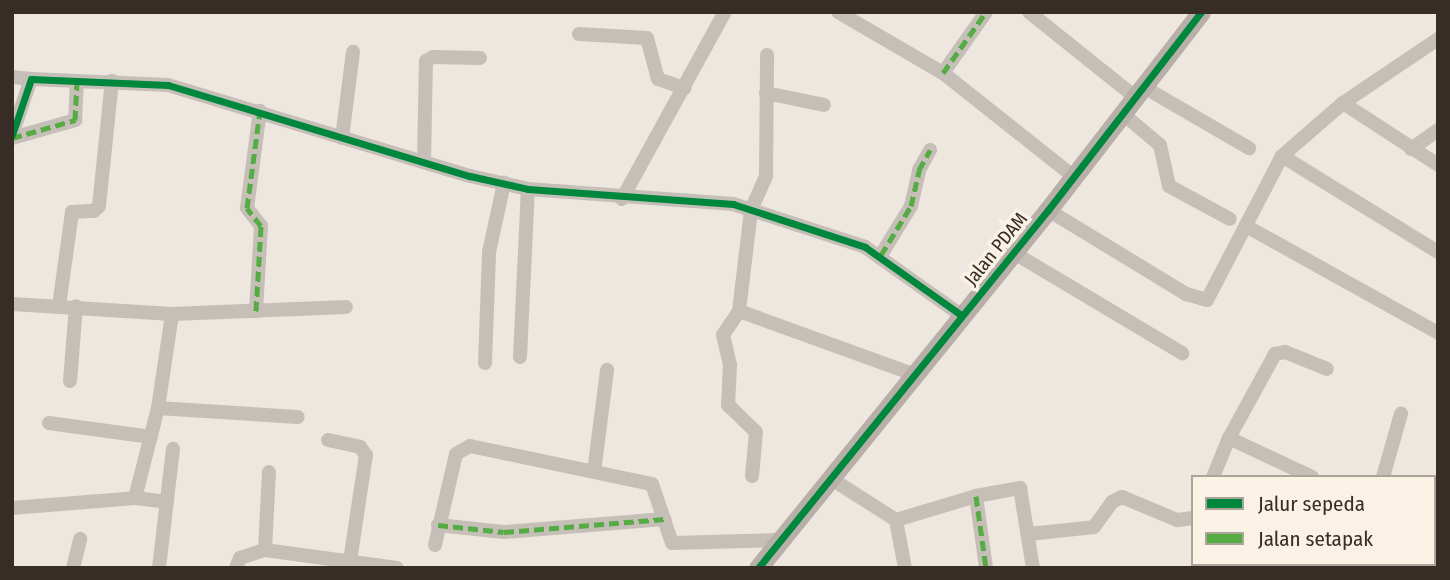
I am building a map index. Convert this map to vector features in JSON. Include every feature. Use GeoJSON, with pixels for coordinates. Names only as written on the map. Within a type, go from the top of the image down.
{"type":"FeatureCollection","features":[{"type":"Feature","properties":{"kind":"street"},"geometry":{"type":"LineString","coordinates":[[622,199],[725,12]]}},
{"type":"Feature","properties":{"kind":"street"},"geometry":{"type":"LineString","coordinates":[[838,12],[943,73],[1074,177]]}},
{"type":"Feature","properties":{"kind":"street"},"geometry":{"type":"LineString","coordinates":[[943,73],[986,12]]}},
{"type":"Feature","properties":{"kind":"street"},"geometry":{"type":"LineString","coordinates":[[1029,12],[1138,91],[1249,148]]}},
{"type":"Feature","properties":{"kind":"street","name":"Jalan PDAM"},"geometry":{"type":"LineString","coordinates":[[758,568],[778,540],[1014,253],[1201,12]]}},
{"type":"Feature","properties":{"kind":"street"},"geometry":{"type":"LineString","coordinates":[[579,34],[647,38],[658,79],[684,89]]}},
{"type":"Feature","properties":{"kind":"street"},"geometry":{"type":"LineString","coordinates":[[1048,209],[1203,300],[1211,299],[1282,156],[1343,103],[1438,39]]}},
{"type":"Feature","properties":{"kind":"street"},"geometry":{"type":"LineString","coordinates":[[342,138],[353,52]]}},
{"type":"Feature","properties":{"kind":"street"},"geometry":{"type":"LineString","coordinates":[[752,477],[754,427],[732,413],[728,405],[730,365],[723,335],[739,311],[751,210],[766,176],[767,55]]}},
{"type":"Feature","properties":{"kind":"street"},"geometry":{"type":"LineString","coordinates":[[424,162],[426,61],[433,57],[480,58]]}},
{"type":"Feature","properties":{"kind":"street"},"geometry":{"type":"LineString","coordinates":[[12,77],[168,85],[424,162],[528,189],[622,199],[719,203],[751,210],[881,255],[961,315]]}},
{"type":"Feature","properties":{"kind":"street"},"geometry":{"type":"LineString","coordinates":[[12,136],[31,79]]}},
{"type":"Feature","properties":{"kind":"street"},"geometry":{"type":"LineString","coordinates":[[12,136],[72,122],[77,82]]}},
{"type":"Feature","properties":{"kind":"street"},"geometry":{"type":"LineString","coordinates":[[59,306],[72,212],[94,211],[99,206],[112,82]]}},
{"type":"Feature","properties":{"kind":"street"},"geometry":{"type":"LineString","coordinates":[[766,93],[824,105]]}},
{"type":"Feature","properties":{"kind":"street"},"geometry":{"type":"LineString","coordinates":[[1343,103],[1438,164]]}},
{"type":"Feature","properties":{"kind":"street"},"geometry":{"type":"LineString","coordinates":[[256,312],[261,226],[247,208],[260,111]]}},
{"type":"Feature","properties":{"kind":"street"},"geometry":{"type":"LineString","coordinates":[[1123,114],[1160,145],[1169,186],[1230,219]]}},
{"type":"Feature","properties":{"kind":"street"},"geometry":{"type":"LineString","coordinates":[[1411,149],[1438,130]]}},
{"type":"Feature","properties":{"kind":"street"},"geometry":{"type":"LineString","coordinates":[[881,255],[911,206],[919,170],[930,150]]}},
{"type":"Feature","properties":{"kind":"street"},"geometry":{"type":"LineString","coordinates":[[1282,156],[1438,252]]}},
{"type":"Feature","properties":{"kind":"street"},"geometry":{"type":"LineString","coordinates":[[485,363],[489,252],[504,183]]}},
{"type":"Feature","properties":{"kind":"street"},"geometry":{"type":"LineString","coordinates":[[520,357],[528,189]]}},
{"type":"Feature","properties":{"kind":"street"},"geometry":{"type":"LineString","coordinates":[[1246,226],[1438,333]]}},
{"type":"Feature","properties":{"kind":"street"},"geometry":{"type":"LineString","coordinates":[[1014,253],[1182,353]]}},
{"type":"Feature","properties":{"kind":"street"},"geometry":{"type":"LineString","coordinates":[[12,304],[172,314],[346,307]]}},
{"type":"Feature","properties":{"kind":"street"},"geometry":{"type":"LineString","coordinates":[[70,381],[76,306]]}},
{"type":"Feature","properties":{"kind":"street"},"geometry":{"type":"LineString","coordinates":[[739,311],[913,374]]}},
{"type":"Feature","properties":{"kind":"street"},"geometry":{"type":"LineString","coordinates":[[135,498],[158,408],[172,314]]}},
{"type":"Feature","properties":{"kind":"street"},"geometry":{"type":"LineString","coordinates":[[1214,475],[1229,438],[1275,354],[1285,352],[1327,369]]}},
{"type":"Feature","properties":{"kind":"street"},"geometry":{"type":"LineString","coordinates":[[594,472],[607,370]]}},
{"type":"Feature","properties":{"kind":"street"},"geometry":{"type":"LineString","coordinates":[[158,408],[298,417]]}},
{"type":"Feature","properties":{"kind":"street"},"geometry":{"type":"LineString","coordinates":[[1384,475],[1401,414]]}},
{"type":"Feature","properties":{"kind":"street"},"geometry":{"type":"LineString","coordinates":[[49,423],[151,437]]}},
{"type":"Feature","properties":{"kind":"street"},"geometry":{"type":"LineString","coordinates":[[1229,438],[1308,475]]}},
{"type":"Feature","properties":{"kind":"street"},"geometry":{"type":"LineString","coordinates":[[328,440],[360,447],[366,455],[349,565]]}},
{"type":"Feature","properties":{"kind":"street"},"geometry":{"type":"LineString","coordinates":[[435,545],[456,454],[462,447],[652,484],[675,543],[778,540]]}},
{"type":"Feature","properties":{"kind":"street"},"geometry":{"type":"LineString","coordinates":[[159,568],[173,449]]}},
{"type":"Feature","properties":{"kind":"street"},"geometry":{"type":"LineString","coordinates":[[265,550],[269,472]]}},
{"type":"Feature","properties":{"kind":"street"},"geometry":{"type":"LineString","coordinates":[[831,478],[896,520],[905,568]]}},
{"type":"Feature","properties":{"kind":"street"},"geometry":{"type":"LineString","coordinates":[[896,520],[976,496],[1020,488],[1032,568]]}},
{"type":"Feature","properties":{"kind":"street"},"geometry":{"type":"LineString","coordinates":[[976,496],[986,568]]}},
{"type":"Feature","properties":{"kind":"street"},"geometry":{"type":"LineString","coordinates":[[1029,534],[1094,527],[1112,502],[1122,497],[1177,520],[1191,518]]}},
{"type":"Feature","properties":{"kind":"street"},"geometry":{"type":"LineString","coordinates":[[12,508],[135,498],[167,502]]}},
{"type":"Feature","properties":{"kind":"street"},"geometry":{"type":"LineString","coordinates":[[438,525],[504,532],[664,519]]}},
{"type":"Feature","properties":{"kind":"street"},"geometry":{"type":"LineString","coordinates":[[74,568],[80,539]]}},
{"type":"Feature","properties":{"kind":"street"},"geometry":{"type":"LineString","coordinates":[[236,568],[240,558],[265,550],[306,562],[397,568]]}},
{"type":"Feature","properties":{"kind":"marked path"},"geometry":{"type":"LineString","coordinates":[[943,73],[986,12]]}},
{"type":"Feature","properties":{"kind":"marked path"},"geometry":{"type":"LineString","coordinates":[[12,138],[75,120],[77,81]]}},
{"type":"Feature","properties":{"kind":"marked path"},"geometry":{"type":"LineString","coordinates":[[256,311],[261,226],[247,208],[260,111]]}},
{"type":"Feature","properties":{"kind":"marked path"},"geometry":{"type":"LineString","coordinates":[[881,255],[911,206],[919,170],[930,150]]}},
{"type":"Feature","properties":{"kind":"marked path"},"geometry":{"type":"LineString","coordinates":[[976,496],[986,568]]}},
{"type":"Feature","properties":{"kind":"marked path"},"geometry":{"type":"LineString","coordinates":[[438,525],[504,532],[664,519]]}},
{"type":"Feature","properties":{"kind":"cycle path"},"geometry":{"type":"LineString","coordinates":[[758,568],[1048,210],[1201,12]]}},
{"type":"Feature","properties":{"kind":"cycle path"},"geometry":{"type":"LineString","coordinates":[[12,135],[31,79],[168,85],[470,176],[528,189],[733,204],[865,247],[961,315]]}}]}
